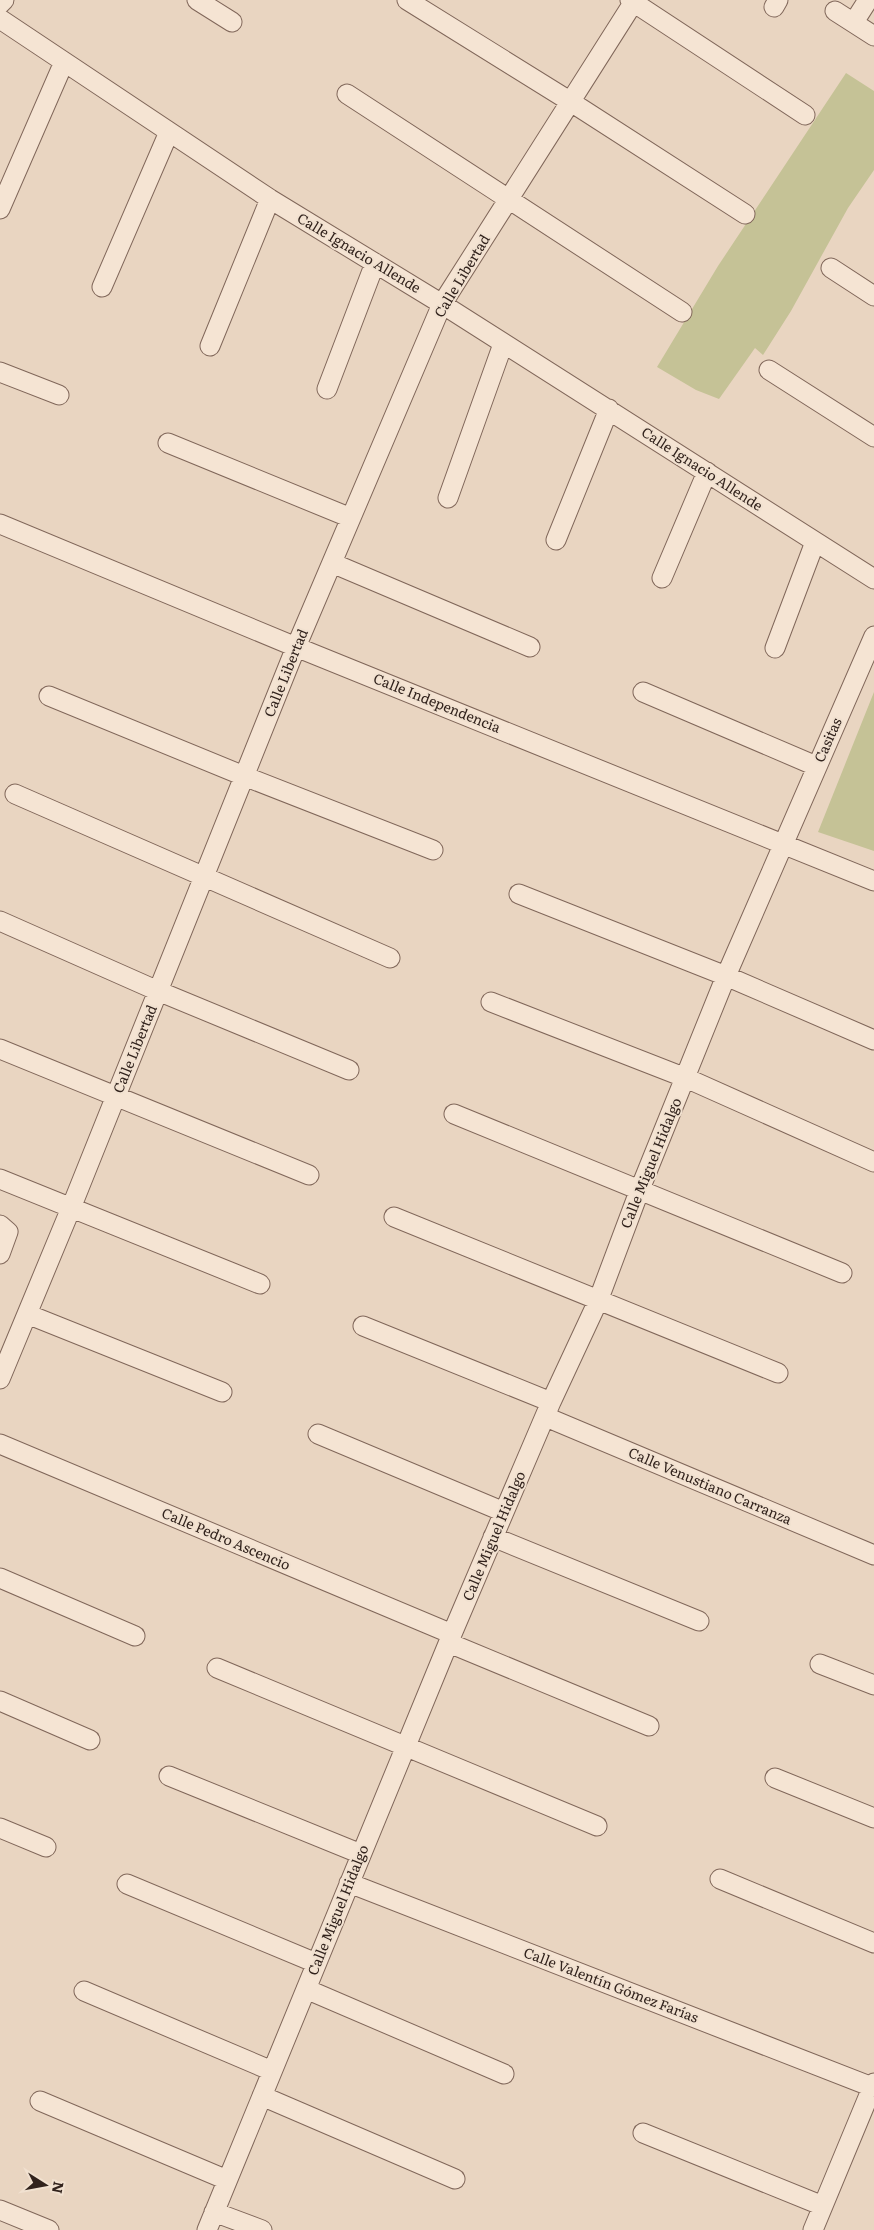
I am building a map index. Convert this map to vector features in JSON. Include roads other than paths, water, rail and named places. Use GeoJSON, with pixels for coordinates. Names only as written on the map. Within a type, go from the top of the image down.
{"type":"FeatureCollection","features":[{"type":"Feature","properties":{"kind":"street"},"geometry":{"type":"LineString","coordinates":[[0,4],[4,0]]}},
{"type":"Feature","properties":{"kind":"street"},"geometry":{"type":"LineString","coordinates":[[197,0],[232,22]]}},
{"type":"Feature","properties":{"kind":"street"},"geometry":{"type":"LineString","coordinates":[[407,0],[745,214]]}},
{"type":"Feature","properties":{"kind":"street"},"geometry":{"type":"LineString","coordinates":[[854,22],[868,0]]}},
{"type":"Feature","properties":{"kind":"street"},"geometry":{"type":"LineString","coordinates":[[633,1],[805,116]]}},
{"type":"Feature","properties":{"kind":"street","name":"Calle Libertad"},"geometry":{"type":"LineString","coordinates":[[0,1378],[116,1097],[296,647],[442,304],[633,1]]}},
{"type":"Feature","properties":{"kind":"street"},"geometry":{"type":"LineString","coordinates":[[835,11],[874,36]]}},
{"type":"Feature","properties":{"kind":"street","name":"Calle Ignacio Allende"},"geometry":{"type":"LineString","coordinates":[[0,19],[270,199],[609,409],[874,579]]}},
{"type":"Feature","properties":{"kind":"street"},"geometry":{"type":"LineString","coordinates":[[0,209],[64,62]]}},
{"type":"Feature","properties":{"kind":"street"},"geometry":{"type":"LineString","coordinates":[[347,94],[682,312]]}},
{"type":"Feature","properties":{"kind":"street"},"geometry":{"type":"LineString","coordinates":[[102,287],[169,132]]}},
{"type":"Feature","properties":{"kind":"street"},"geometry":{"type":"LineString","coordinates":[[210,346],[270,199]]}},
{"type":"Feature","properties":{"kind":"street"},"geometry":{"type":"LineString","coordinates":[[327,389],[375,263]]}},
{"type":"Feature","properties":{"kind":"street"},"geometry":{"type":"LineString","coordinates":[[831,268],[874,296]]}},
{"type":"Feature","properties":{"kind":"street"},"geometry":{"type":"LineString","coordinates":[[448,498],[503,344]]}},
{"type":"Feature","properties":{"kind":"street"},"geometry":{"type":"LineString","coordinates":[[769,370],[874,437]]}},
{"type":"Feature","properties":{"kind":"street"},"geometry":{"type":"LineString","coordinates":[[0,372],[59,395]]}},
{"type":"Feature","properties":{"kind":"street"},"geometry":{"type":"LineString","coordinates":[[556,540],[609,409]]}},
{"type":"Feature","properties":{"kind":"street"},"geometry":{"type":"LineString","coordinates":[[168,443],[351,518]]}},
{"type":"Feature","properties":{"kind":"street"},"geometry":{"type":"LineString","coordinates":[[662,578],[708,472]]}},
{"type":"Feature","properties":{"kind":"street","name":"Calle Independencia"},"geometry":{"type":"LineString","coordinates":[[0,524],[296,647],[874,881]]}},
{"type":"Feature","properties":{"kind":"street"},"geometry":{"type":"LineString","coordinates":[[775,648],[815,542]]}},
{"type":"Feature","properties":{"kind":"street"},"geometry":{"type":"LineString","coordinates":[[332,563],[530,647]]}},
{"type":"Feature","properties":{"kind":"street","name":"Casitas"},"geometry":{"type":"LineString","coordinates":[[782,843],[874,636]]}},
{"type":"Feature","properties":{"kind":"street"},"geometry":{"type":"LineString","coordinates":[[643,692],[816,766]]}},
{"type":"Feature","properties":{"kind":"street"},"geometry":{"type":"LineString","coordinates":[[49,696],[244,776],[433,850]]}},
{"type":"Feature","properties":{"kind":"street"},"geometry":{"type":"LineString","coordinates":[[15,794],[390,958]]}},
{"type":"Feature","properties":{"kind":"street","name":"Calle Miguel Hidalgo"},"geometry":{"type":"LineString","coordinates":[[206,2230],[450,1638],[548,1410],[598,1301],[640,1189],[782,843]]}},
{"type":"Feature","properties":{"kind":"street"},"geometry":{"type":"LineString","coordinates":[[518,894],[726,976],[874,1040]]}},
{"type":"Feature","properties":{"kind":"street"},"geometry":{"type":"LineString","coordinates":[[0,922],[158,991],[349,1070]]}},
{"type":"Feature","properties":{"kind":"street"},"geometry":{"type":"LineString","coordinates":[[491,1002],[686,1078],[874,1162]]}},
{"type":"Feature","properties":{"kind":"street"},"geometry":{"type":"LineString","coordinates":[[0,1049],[309,1175]]}},
{"type":"Feature","properties":{"kind":"street"},"geometry":{"type":"LineString","coordinates":[[454,1114],[842,1273]]}},
{"type":"Feature","properties":{"kind":"street"},"geometry":{"type":"LineString","coordinates":[[0,1179],[260,1284]]}},
{"type":"Feature","properties":{"kind":"street"},"geometry":{"type":"LineString","coordinates":[[394,1217],[778,1373]]}},
{"type":"Feature","properties":{"kind":"street"},"geometry":{"type":"LineString","coordinates":[[0,1225],[8,1232],[0,1254]]}},
{"type":"Feature","properties":{"kind":"street"},"geometry":{"type":"LineString","coordinates":[[27,1314],[222,1392]]}},
{"type":"Feature","properties":{"kind":"street","name":"Calle Venustiano Carranza"},"geometry":{"type":"LineString","coordinates":[[363,1326],[874,1554]]}},
{"type":"Feature","properties":{"kind":"street"},"geometry":{"type":"LineString","coordinates":[[318,1434],[504,1512]]}},
{"type":"Feature","properties":{"kind":"street","name":"Calle Pedro Ascencio"},"geometry":{"type":"LineString","coordinates":[[0,1444],[649,1726]]}},
{"type":"Feature","properties":{"kind":"street"},"geometry":{"type":"LineString","coordinates":[[493,1537],[699,1621]]}},
{"type":"Feature","properties":{"kind":"street"},"geometry":{"type":"LineString","coordinates":[[0,1578],[135,1636]]}},
{"type":"Feature","properties":{"kind":"street"},"geometry":{"type":"LineString","coordinates":[[820,1664],[874,1685]]}},
{"type":"Feature","properties":{"kind":"street"},"geometry":{"type":"LineString","coordinates":[[217,1668],[597,1826]]}},
{"type":"Feature","properties":{"kind":"street"},"geometry":{"type":"LineString","coordinates":[[0,1701],[90,1740]]}},
{"type":"Feature","properties":{"kind":"street"},"geometry":{"type":"LineString","coordinates":[[169,1776],[361,1854]]}},
{"type":"Feature","properties":{"kind":"street"},"geometry":{"type":"LineString","coordinates":[[774,1778],[874,1818]]}},
{"type":"Feature","properties":{"kind":"street"},"geometry":{"type":"LineString","coordinates":[[0,1828],[46,1847]]}},
{"type":"Feature","properties":{"kind":"street"},"geometry":{"type":"LineString","coordinates":[[720,1879],[874,1943]]}},
{"type":"Feature","properties":{"kind":"street","name":"Calle Valentín Gómez Farías"},"geometry":{"type":"LineString","coordinates":[[350,1883],[873,2085]]}},
{"type":"Feature","properties":{"kind":"street"},"geometry":{"type":"LineString","coordinates":[[127,1884],[316,1963]]}},
{"type":"Feature","properties":{"kind":"street"},"geometry":{"type":"LineString","coordinates":[[306,1988],[504,2074]]}},
{"type":"Feature","properties":{"kind":"street"},"geometry":{"type":"LineString","coordinates":[[84,1991],[272,2071]]}},
{"type":"Feature","properties":{"kind":"street"},"geometry":{"type":"LineString","coordinates":[[814,2230],[873,2085]]}},
{"type":"Feature","properties":{"kind":"street"},"geometry":{"type":"LineString","coordinates":[[262,2096],[456,2179]]}},
{"type":"Feature","properties":{"kind":"street"},"geometry":{"type":"LineString","coordinates":[[40,2101],[227,2180]]}},
{"type":"Feature","properties":{"kind":"street"},"geometry":{"type":"LineString","coordinates":[[643,2133],[823,2206]]}},
{"type":"Feature","properties":{"kind":"street"},"geometry":{"type":"LineString","coordinates":[[0,2210],[49,2230]]}},
{"type":"Feature","properties":{"kind":"street"},"geometry":{"type":"LineString","coordinates":[[214,2212],[262,2230]]}}]}
